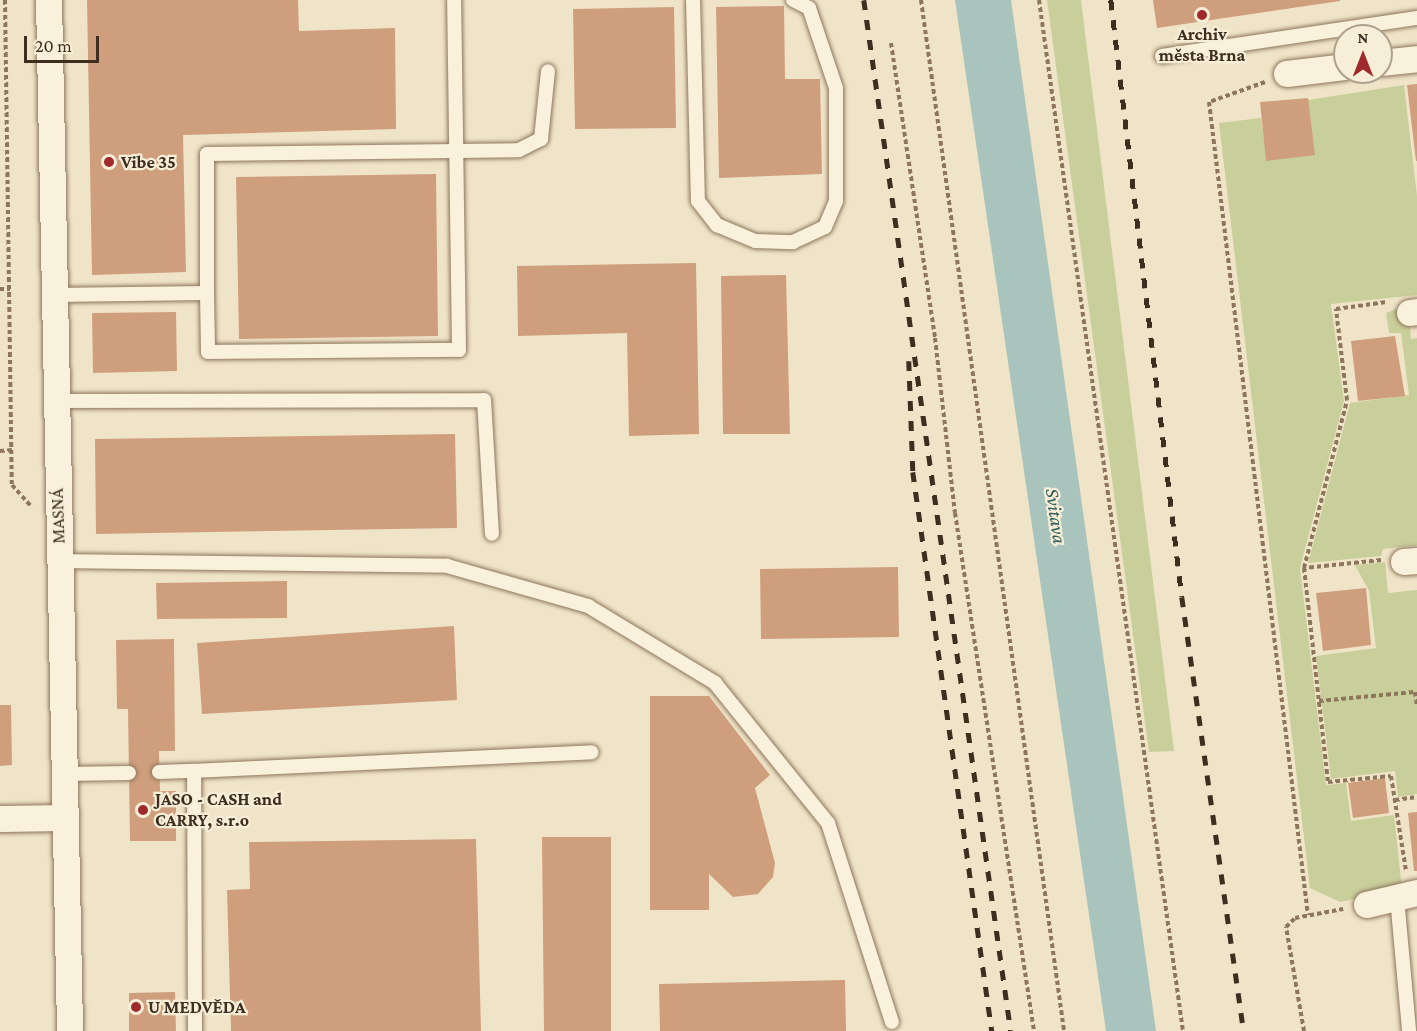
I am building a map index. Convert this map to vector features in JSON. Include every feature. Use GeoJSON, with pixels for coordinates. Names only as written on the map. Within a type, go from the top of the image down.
{"type":"FeatureCollection","features":[{"type":"Feature","properties":{"kind":"street","name":"MASNÁ"},"geometry":{"type":"LineString","coordinates":[[49,0],[55,401],[70,1031]]}},
{"type":"Feature","properties":{"kind":"street"},"geometry":{"type":"LineString","coordinates":[[1393,62],[1417,59]]}},
{"type":"Feature","properties":{"kind":"street"},"geometry":{"type":"LineString","coordinates":[[1287,74],[1333,68]]}},
{"type":"Feature","properties":{"kind":"street"},"geometry":{"type":"LineString","coordinates":[[0,819],[65,818]]}},
{"type":"Feature","properties":{"kind":"street"},"geometry":{"type":"LineString","coordinates":[[1367,905],[1408,896]]}},
{"type":"Feature","properties":{"kind":"lane"},"geometry":{"type":"LineString","coordinates":[[454,0],[456,151],[459,350],[208,351],[207,154],[456,151],[519,150],[541,139],[548,71]]}},
{"type":"Feature","properties":{"kind":"lane"},"geometry":{"type":"LineString","coordinates":[[693,0],[698,201],[717,225],[756,241],[793,242],[825,227],[836,201],[836,88],[809,8],[793,0]]}},
{"type":"Feature","properties":{"kind":"lane"},"geometry":{"type":"LineString","coordinates":[[1162,56],[1417,18]]}},
{"type":"Feature","properties":{"kind":"lane"},"geometry":{"type":"LineString","coordinates":[[53,295],[207,293]]}},
{"type":"Feature","properties":{"kind":"lane"},"geometry":{"type":"LineString","coordinates":[[55,401],[484,400],[492,534]]}},
{"type":"Feature","properties":{"kind":"lane"},"geometry":{"type":"LineString","coordinates":[[60,561],[447,566],[598,612],[716,683],[828,824],[892,1022]]}},
{"type":"Feature","properties":{"kind":"lane"},"geometry":{"type":"LineString","coordinates":[[159,772],[592,752]]}},
{"type":"Feature","properties":{"kind":"lane"},"geometry":{"type":"LineString","coordinates":[[194,771],[195,1031]]}},
{"type":"Feature","properties":{"kind":"lane"},"geometry":{"type":"LineString","coordinates":[[64,774],[129,773]]}},
{"type":"Feature","properties":{"kind":"lane"},"geometry":{"type":"LineString","coordinates":[[1408,896],[1409,1031]]}},
{"type":"Feature","properties":{"kind":"path"},"geometry":{"type":"LineString","coordinates":[[5,0],[12,485],[30,498],[35,516]]}},
{"type":"Feature","properties":{"kind":"path"},"geometry":{"type":"LineString","coordinates":[[921,0],[1064,1031]]}},
{"type":"Feature","properties":{"kind":"path"},"geometry":{"type":"LineString","coordinates":[[1039,0],[1183,1031]]}},
{"type":"Feature","properties":{"kind":"path"},"geometry":{"type":"LineString","coordinates":[[0,22],[6,22]]}},
{"type":"Feature","properties":{"kind":"path"},"geometry":{"type":"LineString","coordinates":[[891,43],[935,338],[955,513],[1034,1031]]}},
{"type":"Feature","properties":{"kind":"path"},"geometry":{"type":"LineString","coordinates":[[1287,74],[1209,102],[1308,915]]}},
{"type":"Feature","properties":{"kind":"path"},"geometry":{"type":"LineString","coordinates":[[0,289],[10,289]]}},
{"type":"Feature","properties":{"kind":"path"},"geometry":{"type":"LineString","coordinates":[[1407,309],[1336,309],[1347,400],[1304,568],[1328,782],[1391,776],[1408,896]]}},
{"type":"Feature","properties":{"kind":"path"},"geometry":{"type":"LineString","coordinates":[[0,451],[12,450]]}},
{"type":"Feature","properties":{"kind":"path"},"geometry":{"type":"LineString","coordinates":[[1304,568],[1403,558]]}},
{"type":"Feature","properties":{"kind":"path"},"geometry":{"type":"LineString","coordinates":[[1319,702],[1415,692],[1417,707]]}},
{"type":"Feature","properties":{"kind":"path"},"geometry":{"type":"LineString","coordinates":[[1395,800],[1417,797]]}},
{"type":"Feature","properties":{"kind":"path"},"geometry":{"type":"LineString","coordinates":[[1304,1031],[1286,938],[1286,927],[1308,915],[1367,905]]}},
{"type":"Feature","properties":{"kind":"green space"},"geometry":{"type":"Polygon","coordinates":[[[1047,0],[1081,0],[1174,751],[1149,752],[1047,0]]]}},
{"type":"Feature","properties":{"kind":"green space"},"geometry":{"type":"Polygon","coordinates":[[[1404,85],[1417,196],[1417,295],[1331,304],[1344,401],[1300,568],[1326,785],[1346,783],[1351,821],[1394,815],[1402,889],[1340,902],[1310,888],[1219,123],[1261,118],[1265,146],[1308,100],[1404,85]]]}},
{"type":"Feature","properties":{"kind":"green space"},"geometry":{"type":"Polygon","coordinates":[[[1408,304],[1411,339],[1417,338],[1417,545],[1383,549],[1381,556],[1308,563],[1350,403],[1409,395],[1401,333],[1389,333],[1386,313],[1408,304]]]}},
{"type":"Feature","properties":{"kind":"green space"},"geometry":{"type":"Polygon","coordinates":[[[1385,562],[1388,593],[1417,590],[1417,794],[1398,797],[1395,771],[1331,779],[1316,656],[1376,648],[1369,591],[1355,565],[1385,562]]]}},
{"type":"Feature","properties":{"kind":"water","name":"Svitava"},"geometry":{"type":"Polygon","coordinates":[[[955,0],[1011,0],[1156,1031],[1106,1031],[955,0]]]}},
{"type":"Feature","properties":{"kind":"building"},"geometry":{"type":"Polygon","coordinates":[[[87,0],[298,0],[299,31],[395,28],[396,129],[183,135],[186,272],[92,275],[87,0]]]}},
{"type":"Feature","properties":{"kind":"building","name":"Archiv města Brna"},"geometry":{"type":"Polygon","coordinates":[[[1153,0],[1340,0],[1340,1],[1157,28],[1153,0]]]}},
{"type":"Feature","properties":{"kind":"building"},"geometry":{"type":"Polygon","coordinates":[[[784,6],[785,79],[820,79],[822,174],[719,178],[716,7],[784,6]]]}},
{"type":"Feature","properties":{"kind":"building"},"geometry":{"type":"Polygon","coordinates":[[[674,7],[676,128],[575,129],[573,9],[674,7]]]}},
{"type":"Feature","properties":{"kind":"building"},"geometry":{"type":"Polygon","coordinates":[[[1417,84],[1417,161],[1416,161],[1407,85],[1417,84]]]}},
{"type":"Feature","properties":{"kind":"building"},"geometry":{"type":"Polygon","coordinates":[[[1308,98],[1315,155],[1266,161],[1260,102],[1308,98]]]}},
{"type":"Feature","properties":{"kind":"building"},"geometry":{"type":"Polygon","coordinates":[[[436,174],[438,336],[239,339],[236,177],[436,174]]]}},
{"type":"Feature","properties":{"kind":"building"},"geometry":{"type":"Polygon","coordinates":[[[696,263],[699,434],[629,436],[627,333],[518,336],[517,266],[696,263]]]}},
{"type":"Feature","properties":{"kind":"building"},"geometry":{"type":"Polygon","coordinates":[[[786,275],[790,434],[723,434],[721,276],[786,275]]]}},
{"type":"Feature","properties":{"kind":"building"},"geometry":{"type":"Polygon","coordinates":[[[176,312],[177,371],[93,373],[92,313],[176,312]]]}},
{"type":"Feature","properties":{"kind":"building"},"geometry":{"type":"Polygon","coordinates":[[[1395,336],[1405,396],[1358,401],[1351,341],[1395,336]]]}},
{"type":"Feature","properties":{"kind":"building"},"geometry":{"type":"Polygon","coordinates":[[[455,434],[457,528],[96,534],[95,439],[455,434]]]}},
{"type":"Feature","properties":{"kind":"building"},"geometry":{"type":"Polygon","coordinates":[[[898,567],[899,637],[761,639],[760,569],[898,567]]]}},
{"type":"Feature","properties":{"kind":"building"},"geometry":{"type":"Polygon","coordinates":[[[287,581],[287,618],[157,619],[156,583],[287,581]]]}},
{"type":"Feature","properties":{"kind":"building"},"geometry":{"type":"Polygon","coordinates":[[[1366,588],[1371,645],[1323,651],[1316,593],[1366,588]]]}},
{"type":"Feature","properties":{"kind":"building"},"geometry":{"type":"Polygon","coordinates":[[[454,626],[457,700],[202,714],[197,643],[454,626]]]}},
{"type":"Feature","properties":{"kind":"building"},"geometry":{"type":"Polygon","coordinates":[[[174,639],[175,751],[159,751],[160,791],[176,791],[176,841],[130,841],[128,709],[117,709],[116,640],[174,639]]]}},
{"type":"Feature","properties":{"kind":"building"},"geometry":{"type":"Polygon","coordinates":[[[650,696],[709,696],[770,775],[755,788],[775,863],[773,877],[758,894],[733,897],[709,874],[709,910],[650,910],[650,696]]]}},
{"type":"Feature","properties":{"kind":"building"},"geometry":{"type":"Polygon","coordinates":[[[0,705],[11,705],[12,765],[0,766],[0,705]]]}},
{"type":"Feature","properties":{"kind":"building"},"geometry":{"type":"Polygon","coordinates":[[[1385,778],[1389,813],[1353,818],[1348,783],[1385,778]]]}},
{"type":"Feature","properties":{"kind":"building"},"geometry":{"type":"Polygon","coordinates":[[[1417,812],[1417,871],[1414,871],[1408,813],[1417,812]]]}},
{"type":"Feature","properties":{"kind":"building"},"geometry":{"type":"Polygon","coordinates":[[[542,837],[611,837],[611,1031],[544,1031],[542,837]]]}},
{"type":"Feature","properties":{"kind":"building"},"geometry":{"type":"Polygon","coordinates":[[[476,839],[481,1031],[231,1031],[227,890],[250,889],[249,842],[476,839]]]}},
{"type":"Feature","properties":{"kind":"building"},"geometry":{"type":"Polygon","coordinates":[[[845,980],[846,1031],[660,1031],[659,984],[845,980]]]}},
{"type":"Feature","properties":{"kind":"building"},"geometry":{"type":"Polygon","coordinates":[[[175,992],[176,1031],[129,1031],[129,993],[175,992]]]}},
{"type":"Feature","properties":{"kind":"railway"},"geometry":{"type":"LineString","coordinates":[[864,0],[1011,1031]]}},
{"type":"Feature","properties":{"kind":"railway"},"geometry":{"type":"LineString","coordinates":[[1111,0],[1182,597],[1244,1031]]}},
{"type":"Feature","properties":{"kind":"railway"},"geometry":{"type":"LineString","coordinates":[[909,361],[913,472],[992,1031]]}},
{"type":"Feature","properties":{"kind":"place","name":"Archiv města Brna"},"geometry":{"type":"Point","coordinates":[1202,15]}},
{"type":"Feature","properties":{"kind":"place","name":"Vibe 35"},"geometry":{"type":"Point","coordinates":[109,162]}},
{"type":"Feature","properties":{"kind":"place","name":"JASO - CASH and CARRY, s.r.o"},"geometry":{"type":"Point","coordinates":[143,810]}},
{"type":"Feature","properties":{"kind":"place","name":"U MEDVĚDA"},"geometry":{"type":"Point","coordinates":[136,1007]}}]}
